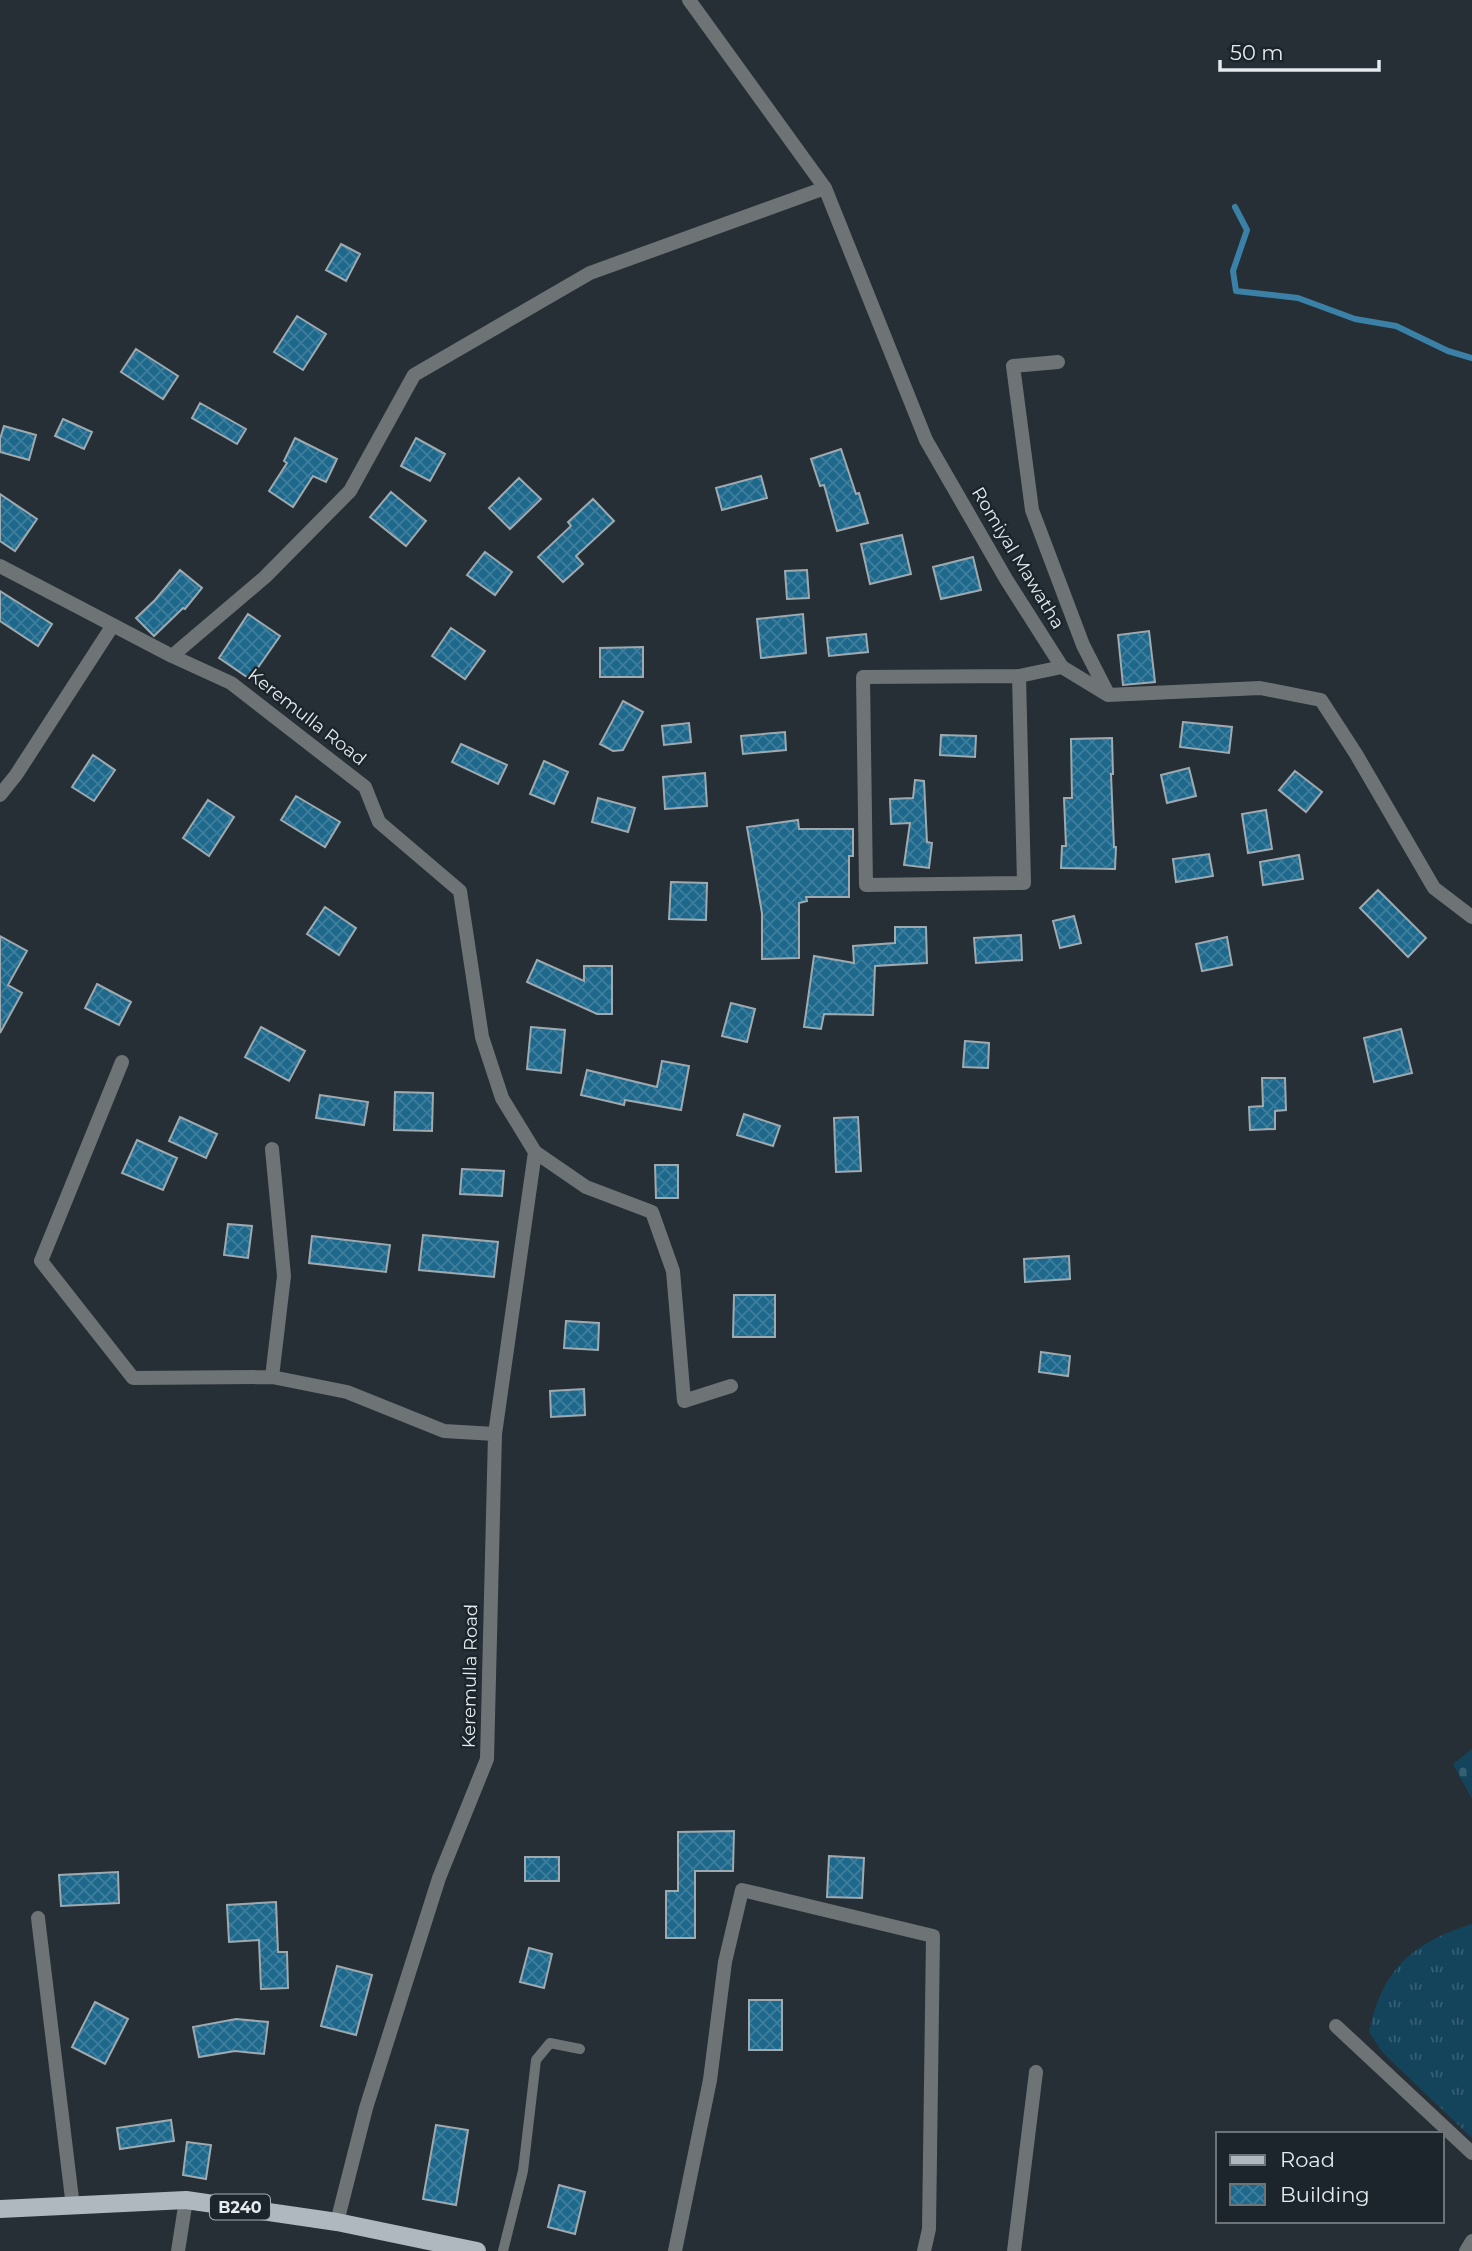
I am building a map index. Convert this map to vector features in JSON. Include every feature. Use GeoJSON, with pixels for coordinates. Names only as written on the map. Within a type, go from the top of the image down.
{"type":"FeatureCollection","features":[{"type":"Feature","properties":{"kind":"main road","name":"B240"},"geometry":{"type":"LineString","coordinates":[[0,2209],[186,2200],[337,2221],[477,2251]]}},
{"type":"Feature","properties":{"kind":"street","name":"Romiyal Mawatha"},"geometry":{"type":"LineString","coordinates":[[690,0],[825,188],[926,440],[1006,579],[1062,667],[1108,695]]}},
{"type":"Feature","properties":{"kind":"street"},"geometry":{"type":"LineString","coordinates":[[172,656],[265,578],[350,491],[414,375],[590,273],[825,188]]}},
{"type":"Feature","properties":{"kind":"street"},"geometry":{"type":"LineString","coordinates":[[1058,362],[1013,366],[1032,510],[1083,645],[1108,695],[1260,688],[1321,699],[1434,888],[1472,917]]}},
{"type":"Feature","properties":{"kind":"street","name":"Keremulla Road"},"geometry":{"type":"LineString","coordinates":[[0,566],[172,656],[230,683],[365,787],[379,822],[460,891],[482,1037],[502,1098],[535,1152],[586,1187],[652,1212],[673,1271],[684,1401],[731,1387]]}},
{"type":"Feature","properties":{"kind":"street"},"geometry":{"type":"LineString","coordinates":[[0,795],[16,775],[113,625]]}},
{"type":"Feature","properties":{"kind":"street"},"geometry":{"type":"LineString","coordinates":[[1019,676],[1024,883],[866,885],[863,677],[1019,676],[1062,667]]}},
{"type":"Feature","properties":{"kind":"street"},"geometry":{"type":"LineString","coordinates":[[122,1062],[41,1261],[133,1378],[272,1377],[347,1392],[444,1430],[495,1434]]}},
{"type":"Feature","properties":{"kind":"street"},"geometry":{"type":"LineString","coordinates":[[272,1149],[284,1276],[272,1377]]}},
{"type":"Feature","properties":{"kind":"street","name":"Keremulla Road"},"geometry":{"type":"LineString","coordinates":[[337,2221],[366,2108],[439,1878],[487,1759],[495,1434],[535,1152]]}},
{"type":"Feature","properties":{"kind":"street"},"geometry":{"type":"LineString","coordinates":[[676,2251],[710,2081],[725,1962],[742,1890],[933,1936],[929,2229],[924,2251]]}},
{"type":"Feature","properties":{"kind":"street"},"geometry":{"type":"LineString","coordinates":[[38,1918],[73,2207]]}},
{"type":"Feature","properties":{"kind":"street"},"geometry":{"type":"LineString","coordinates":[[1336,2026],[1472,2152]]}},
{"type":"Feature","properties":{"kind":"street"},"geometry":{"type":"LineString","coordinates":[[1014,2251],[1036,2072]]}},
{"type":"Feature","properties":{"kind":"street"},"geometry":{"type":"LineString","coordinates":[[178,2251],[186,2200]]}},
{"type":"Feature","properties":{"kind":"street"},"geometry":{"type":"LineString","coordinates":[[1466,2251],[1472,2241]]}},
{"type":"Feature","properties":{"kind":"lane"},"geometry":{"type":"LineString","coordinates":[[503,2251],[523,2171],[536,2060],[550,2043],[580,2049]]}},
{"type":"Feature","properties":{"kind":"green space"},"geometry":{"type":"Polygon","coordinates":[[[1472,1749],[1472,1799],[1453,1764],[1472,1749]]]}},
{"type":"Feature","properties":{"kind":"green space"},"geometry":{"type":"Polygon","coordinates":[[[1472,1924],[1472,2138],[1383,2053],[1369,2032],[1382,1991],[1403,1961],[1432,1940],[1472,1924]]]}},
{"type":"Feature","properties":{"kind":"building"},"geometry":{"type":"Polygon","coordinates":[[[341,244],[360,254],[346,281],[326,270],[341,244]]]}},
{"type":"Feature","properties":{"kind":"building"},"geometry":{"type":"Polygon","coordinates":[[[297,316],[326,334],[303,370],[274,352],[297,316]]]}},
{"type":"Feature","properties":{"kind":"building"},"geometry":{"type":"Polygon","coordinates":[[[136,349],[178,376],[163,399],[121,372],[136,349]]]}},
{"type":"Feature","properties":{"kind":"building"},"geometry":{"type":"Polygon","coordinates":[[[200,403],[246,429],[237,444],[192,418],[200,403]]]}},
{"type":"Feature","properties":{"kind":"building"},"geometry":{"type":"Polygon","coordinates":[[[63,419],[92,432],[84,449],[55,436],[63,419]]]}},
{"type":"Feature","properties":{"kind":"building"},"geometry":{"type":"Polygon","coordinates":[[[4,426],[36,435],[29,460],[0,452],[4,426]]]}},
{"type":"Feature","properties":{"kind":"building"},"geometry":{"type":"Polygon","coordinates":[[[295,438],[337,459],[326,482],[313,476],[293,507],[269,491],[287,463],[284,461],[295,438]]]}},
{"type":"Feature","properties":{"kind":"building"},"geometry":{"type":"Polygon","coordinates":[[[416,438],[445,454],[430,481],[401,466],[416,438]]]}},
{"type":"Feature","properties":{"kind":"building"},"geometry":{"type":"Polygon","coordinates":[[[841,449],[868,523],[837,531],[824,485],[820,486],[811,459],[841,449]]]}},
{"type":"Feature","properties":{"kind":"building"},"geometry":{"type":"Polygon","coordinates":[[[761,476],[767,498],[722,510],[716,488],[761,476]]]}},
{"type":"Feature","properties":{"kind":"building"},"geometry":{"type":"Polygon","coordinates":[[[519,478],[541,499],[510,529],[489,508],[519,478]]]}},
{"type":"Feature","properties":{"kind":"building"},"geometry":{"type":"Polygon","coordinates":[[[391,492],[426,521],[406,546],[370,517],[391,492]]]}},
{"type":"Feature","properties":{"kind":"building"},"geometry":{"type":"Polygon","coordinates":[[[0,494],[37,519],[15,551],[0,541],[0,494]]]}},
{"type":"Feature","properties":{"kind":"building"},"geometry":{"type":"Polygon","coordinates":[[[593,499],[614,521],[576,556],[583,564],[563,582],[538,557],[571,526],[568,522],[593,499]]]}},
{"type":"Feature","properties":{"kind":"building"},"geometry":{"type":"Polygon","coordinates":[[[902,535],[911,574],[870,584],[861,544],[902,535]]]}},
{"type":"Feature","properties":{"kind":"building"},"geometry":{"type":"Polygon","coordinates":[[[485,552],[512,572],[495,595],[467,575],[485,552]]]}},
{"type":"Feature","properties":{"kind":"building"},"geometry":{"type":"Polygon","coordinates":[[[973,557],[981,590],[941,599],[933,567],[973,557]]]}},
{"type":"Feature","properties":{"kind":"building"},"geometry":{"type":"Polygon","coordinates":[[[180,570],[202,588],[185,609],[154,636],[136,618],[180,570]]]}},
{"type":"Feature","properties":{"kind":"building"},"geometry":{"type":"Polygon","coordinates":[[[807,570],[809,598],[787,599],[785,571],[807,570]]]}},
{"type":"Feature","properties":{"kind":"building"},"geometry":{"type":"Polygon","coordinates":[[[0,591],[52,624],[38,646],[0,621],[0,591]]]}},
{"type":"Feature","properties":{"kind":"building"},"geometry":{"type":"Polygon","coordinates":[[[248,614],[280,636],[250,679],[219,658],[248,614]]]}},
{"type":"Feature","properties":{"kind":"building"},"geometry":{"type":"Polygon","coordinates":[[[803,614],[806,653],[761,658],[757,619],[803,614]]]}},
{"type":"Feature","properties":{"kind":"building"},"geometry":{"type":"Polygon","coordinates":[[[451,628],[485,651],[465,679],[432,656],[451,628]]]}},
{"type":"Feature","properties":{"kind":"building"},"geometry":{"type":"Polygon","coordinates":[[[1149,631],[1155,682],[1123,685],[1118,635],[1149,631]]]}},
{"type":"Feature","properties":{"kind":"building"},"geometry":{"type":"Polygon","coordinates":[[[866,634],[868,652],[829,656],[827,638],[866,634]]]}},
{"type":"Feature","properties":{"kind":"building"},"geometry":{"type":"Polygon","coordinates":[[[643,647],[643,677],[600,677],[600,648],[643,647]]]}},
{"type":"Feature","properties":{"kind":"building"},"geometry":{"type":"Polygon","coordinates":[[[623,701],[643,712],[623,750],[613,751],[600,744],[623,701]]]}},
{"type":"Feature","properties":{"kind":"building"},"geometry":{"type":"Polygon","coordinates":[[[1183,722],[1232,727],[1229,753],[1180,747],[1183,722]]]}},
{"type":"Feature","properties":{"kind":"building"},"geometry":{"type":"Polygon","coordinates":[[[689,723],[691,742],[664,745],[662,726],[689,723]]]}},
{"type":"Feature","properties":{"kind":"building"},"geometry":{"type":"Polygon","coordinates":[[[785,732],[786,750],[743,754],[741,736],[785,732]]]}},
{"type":"Feature","properties":{"kind":"building"},"geometry":{"type":"Polygon","coordinates":[[[941,735],[976,736],[975,757],[940,755],[941,735]]]}},
{"type":"Feature","properties":{"kind":"building"},"geometry":{"type":"Polygon","coordinates":[[[1112,738],[1115,869],[1061,868],[1062,846],[1066,846],[1064,798],[1072,798],[1071,739],[1112,738]]]}},
{"type":"Feature","properties":{"kind":"building"},"geometry":{"type":"Polygon","coordinates":[[[461,744],[507,765],[498,784],[452,762],[461,744]]]}},
{"type":"Feature","properties":{"kind":"building"},"geometry":{"type":"Polygon","coordinates":[[[93,755],[115,770],[94,801],[72,787],[93,755]]]}},
{"type":"Feature","properties":{"kind":"building"},"geometry":{"type":"Polygon","coordinates":[[[544,761],[568,772],[554,804],[530,794],[544,761]]]}},
{"type":"Feature","properties":{"kind":"building"},"geometry":{"type":"Polygon","coordinates":[[[1189,768],[1196,796],[1167,803],[1161,775],[1189,768]]]}},
{"type":"Feature","properties":{"kind":"building"},"geometry":{"type":"Polygon","coordinates":[[[1295,771],[1322,792],[1306,812],[1279,790],[1295,771]]]}},
{"type":"Feature","properties":{"kind":"building"},"geometry":{"type":"Polygon","coordinates":[[[705,773],[707,806],[665,809],[663,777],[705,773]]]}},
{"type":"Feature","properties":{"kind":"building"},"geometry":{"type":"Polygon","coordinates":[[[915,780],[924,781],[927,842],[932,843],[929,868],[904,865],[910,823],[891,824],[890,799],[913,798],[915,780]]]}},
{"type":"Feature","properties":{"kind":"building"},"geometry":{"type":"Polygon","coordinates":[[[296,796],[340,822],[325,847],[281,820],[296,796]]]}},
{"type":"Feature","properties":{"kind":"building"},"geometry":{"type":"Polygon","coordinates":[[[598,798],[635,808],[628,832],[592,822],[598,798]]]}},
{"type":"Feature","properties":{"kind":"building"},"geometry":{"type":"Polygon","coordinates":[[[208,800],[234,817],[209,856],[183,838],[208,800]]]}},
{"type":"Feature","properties":{"kind":"building"},"geometry":{"type":"Polygon","coordinates":[[[1266,810],[1272,849],[1248,853],[1242,814],[1266,810]]]}},
{"type":"Feature","properties":{"kind":"building"},"geometry":{"type":"Polygon","coordinates":[[[798,820],[799,829],[853,829],[853,856],[849,856],[849,897],[806,897],[807,901],[799,903],[799,958],[762,959],[762,913],[747,827],[798,820]]]}},
{"type":"Feature","properties":{"kind":"building"},"geometry":{"type":"Polygon","coordinates":[[[1209,854],[1213,876],[1176,882],[1173,859],[1209,854]]]}},
{"type":"Feature","properties":{"kind":"building"},"geometry":{"type":"Polygon","coordinates":[[[1299,855],[1303,879],[1263,885],[1260,862],[1299,855]]]}},
{"type":"Feature","properties":{"kind":"building"},"geometry":{"type":"Polygon","coordinates":[[[671,882],[707,883],[706,920],[669,919],[671,882]]]}},
{"type":"Feature","properties":{"kind":"building"},"geometry":{"type":"Polygon","coordinates":[[[1378,890],[1426,938],[1408,957],[1360,908],[1378,890]]]}},
{"type":"Feature","properties":{"kind":"building"},"geometry":{"type":"Polygon","coordinates":[[[325,907],[356,928],[339,955],[307,934],[325,907]]]}},
{"type":"Feature","properties":{"kind":"building"},"geometry":{"type":"Polygon","coordinates":[[[1074,916],[1081,943],[1060,948],[1053,921],[1074,916]]]}},
{"type":"Feature","properties":{"kind":"building"},"geometry":{"type":"Polygon","coordinates":[[[895,927],[926,927],[927,963],[875,966],[873,1015],[824,1014],[821,1029],[804,1027],[814,956],[854,963],[853,946],[895,943],[895,927]]]}},
{"type":"Feature","properties":{"kind":"building"},"geometry":{"type":"Polygon","coordinates":[[[1021,935],[1022,960],[976,963],[974,938],[1021,935]]]}},
{"type":"Feature","properties":{"kind":"building"},"geometry":{"type":"Polygon","coordinates":[[[0,936],[27,951],[8,985],[22,993],[0,1033],[0,936]]]}},
{"type":"Feature","properties":{"kind":"building"},"geometry":{"type":"Polygon","coordinates":[[[1227,937],[1232,965],[1202,971],[1196,944],[1227,937]]]}},
{"type":"Feature","properties":{"kind":"building"},"geometry":{"type":"Polygon","coordinates":[[[537,960],[584,981],[584,966],[612,966],[612,1014],[597,1014],[527,982],[537,960]]]}},
{"type":"Feature","properties":{"kind":"building"},"geometry":{"type":"Polygon","coordinates":[[[97,984],[131,1002],[119,1025],[85,1008],[97,984]]]}},
{"type":"Feature","properties":{"kind":"building"},"geometry":{"type":"Polygon","coordinates":[[[731,1003],[755,1009],[747,1042],[722,1036],[731,1003]]]}},
{"type":"Feature","properties":{"kind":"building"},"geometry":{"type":"Polygon","coordinates":[[[261,1027],[305,1051],[289,1081],[245,1057],[261,1027]]]}},
{"type":"Feature","properties":{"kind":"building"},"geometry":{"type":"Polygon","coordinates":[[[531,1027],[565,1030],[561,1073],[527,1069],[531,1027]]]}},
{"type":"Feature","properties":{"kind":"building"},"geometry":{"type":"Polygon","coordinates":[[[1401,1029],[1412,1073],[1374,1082],[1364,1038],[1401,1029]]]}},
{"type":"Feature","properties":{"kind":"building"},"geometry":{"type":"Polygon","coordinates":[[[965,1041],[989,1043],[988,1068],[963,1067],[965,1041]]]}},
{"type":"Feature","properties":{"kind":"building"},"geometry":{"type":"Polygon","coordinates":[[[662,1061],[689,1066],[681,1110],[625,1100],[624,1105],[581,1095],[587,1070],[657,1087],[662,1061]]]}},
{"type":"Feature","properties":{"kind":"building"},"geometry":{"type":"Polygon","coordinates":[[[1262,1078],[1285,1078],[1286,1110],[1275,1111],[1275,1129],[1250,1130],[1249,1107],[1263,1106],[1262,1078]]]}},
{"type":"Feature","properties":{"kind":"building"},"geometry":{"type":"Polygon","coordinates":[[[395,1092],[433,1093],[432,1131],[394,1130],[395,1092]]]}},
{"type":"Feature","properties":{"kind":"building"},"geometry":{"type":"Polygon","coordinates":[[[320,1095],[368,1102],[364,1125],[316,1118],[320,1095]]]}},
{"type":"Feature","properties":{"kind":"building"},"geometry":{"type":"Polygon","coordinates":[[[744,1114],[780,1126],[773,1146],[737,1135],[744,1114]]]}},
{"type":"Feature","properties":{"kind":"building"},"geometry":{"type":"Polygon","coordinates":[[[180,1117],[217,1134],[206,1158],[169,1141],[180,1117]]]}},
{"type":"Feature","properties":{"kind":"building"},"geometry":{"type":"Polygon","coordinates":[[[858,1117],[861,1171],[836,1172],[834,1118],[858,1117]]]}},
{"type":"Feature","properties":{"kind":"building"},"geometry":{"type":"Polygon","coordinates":[[[137,1140],[177,1158],[163,1190],[122,1173],[137,1140]]]}},
{"type":"Feature","properties":{"kind":"building"},"geometry":{"type":"Polygon","coordinates":[[[655,1165],[678,1165],[678,1198],[656,1198],[655,1165]]]}},
{"type":"Feature","properties":{"kind":"building"},"geometry":{"type":"Polygon","coordinates":[[[462,1169],[504,1171],[502,1196],[460,1194],[462,1169]]]}},
{"type":"Feature","properties":{"kind":"building"},"geometry":{"type":"Polygon","coordinates":[[[228,1224],[252,1226],[248,1258],[224,1255],[228,1224]]]}},
{"type":"Feature","properties":{"kind":"building"},"geometry":{"type":"Polygon","coordinates":[[[423,1235],[498,1242],[494,1277],[419,1270],[423,1235]]]}},
{"type":"Feature","properties":{"kind":"building"},"geometry":{"type":"Polygon","coordinates":[[[312,1236],[390,1245],[386,1272],[309,1263],[312,1236]]]}},
{"type":"Feature","properties":{"kind":"building"},"geometry":{"type":"Polygon","coordinates":[[[1069,1256],[1070,1279],[1025,1282],[1024,1259],[1069,1256]]]}},
{"type":"Feature","properties":{"kind":"building"},"geometry":{"type":"Polygon","coordinates":[[[734,1295],[775,1295],[775,1337],[733,1337],[734,1295]]]}},
{"type":"Feature","properties":{"kind":"building"},"geometry":{"type":"Polygon","coordinates":[[[566,1321],[599,1323],[598,1350],[564,1348],[566,1321]]]}},
{"type":"Feature","properties":{"kind":"building"},"geometry":{"type":"Polygon","coordinates":[[[1041,1352],[1070,1356],[1068,1376],[1039,1372],[1041,1352]]]}},
{"type":"Feature","properties":{"kind":"building"},"geometry":{"type":"Polygon","coordinates":[[[584,1389],[585,1415],[551,1417],[550,1391],[584,1389]]]}},
{"type":"Feature","properties":{"kind":"building"},"geometry":{"type":"Polygon","coordinates":[[[734,1831],[733,1871],[695,1871],[695,1938],[666,1938],[666,1891],[678,1891],[678,1832],[734,1831]]]}},
{"type":"Feature","properties":{"kind":"building"},"geometry":{"type":"Polygon","coordinates":[[[829,1856],[864,1858],[862,1898],[827,1897],[829,1856]]]}},
{"type":"Feature","properties":{"kind":"building"},"geometry":{"type":"Polygon","coordinates":[[[525,1857],[559,1857],[559,1881],[525,1881],[525,1857]]]}},
{"type":"Feature","properties":{"kind":"building"},"geometry":{"type":"Polygon","coordinates":[[[118,1872],[119,1903],[61,1906],[59,1875],[118,1872]]]}},
{"type":"Feature","properties":{"kind":"building"},"geometry":{"type":"Polygon","coordinates":[[[276,1902],[278,1952],[287,1952],[288,1988],[261,1989],[259,1940],[229,1942],[227,1905],[276,1902]]]}},
{"type":"Feature","properties":{"kind":"building"},"geometry":{"type":"Polygon","coordinates":[[[529,1948],[552,1954],[544,1988],[520,1982],[529,1948]]]}},
{"type":"Feature","properties":{"kind":"building"},"geometry":{"type":"Polygon","coordinates":[[[337,1966],[372,1975],[356,2035],[321,2026],[337,1966]]]}},
{"type":"Feature","properties":{"kind":"building"},"geometry":{"type":"Polygon","coordinates":[[[749,2000],[782,2000],[782,2050],[749,2050],[749,2000]]]}},
{"type":"Feature","properties":{"kind":"building"},"geometry":{"type":"Polygon","coordinates":[[[95,2002],[128,2019],[105,2064],[72,2047],[95,2002]]]}},
{"type":"Feature","properties":{"kind":"building"},"geometry":{"type":"Polygon","coordinates":[[[236,2019],[268,2022],[264,2054],[235,2051],[199,2057],[193,2027],[236,2019]]]}},
{"type":"Feature","properties":{"kind":"building"},"geometry":{"type":"Polygon","coordinates":[[[171,2120],[174,2141],[120,2149],[117,2128],[171,2120]]]}},
{"type":"Feature","properties":{"kind":"building"},"geometry":{"type":"Polygon","coordinates":[[[436,2125],[468,2130],[456,2205],[423,2199],[436,2125]]]}},
{"type":"Feature","properties":{"kind":"building"},"geometry":{"type":"Polygon","coordinates":[[[187,2142],[211,2145],[206,2179],[183,2175],[187,2142]]]}},
{"type":"Feature","properties":{"kind":"building"},"geometry":{"type":"Polygon","coordinates":[[[559,2185],[585,2192],[575,2234],[548,2227],[559,2185]]]}},
{"type":"Feature","properties":{"kind":"waterway"},"geometry":{"type":"LineString","coordinates":[[1235,207],[1247,230],[1233,271],[1236,291],[1298,298],[1355,319],[1396,326],[1448,351],[1472,358]]}}]}
